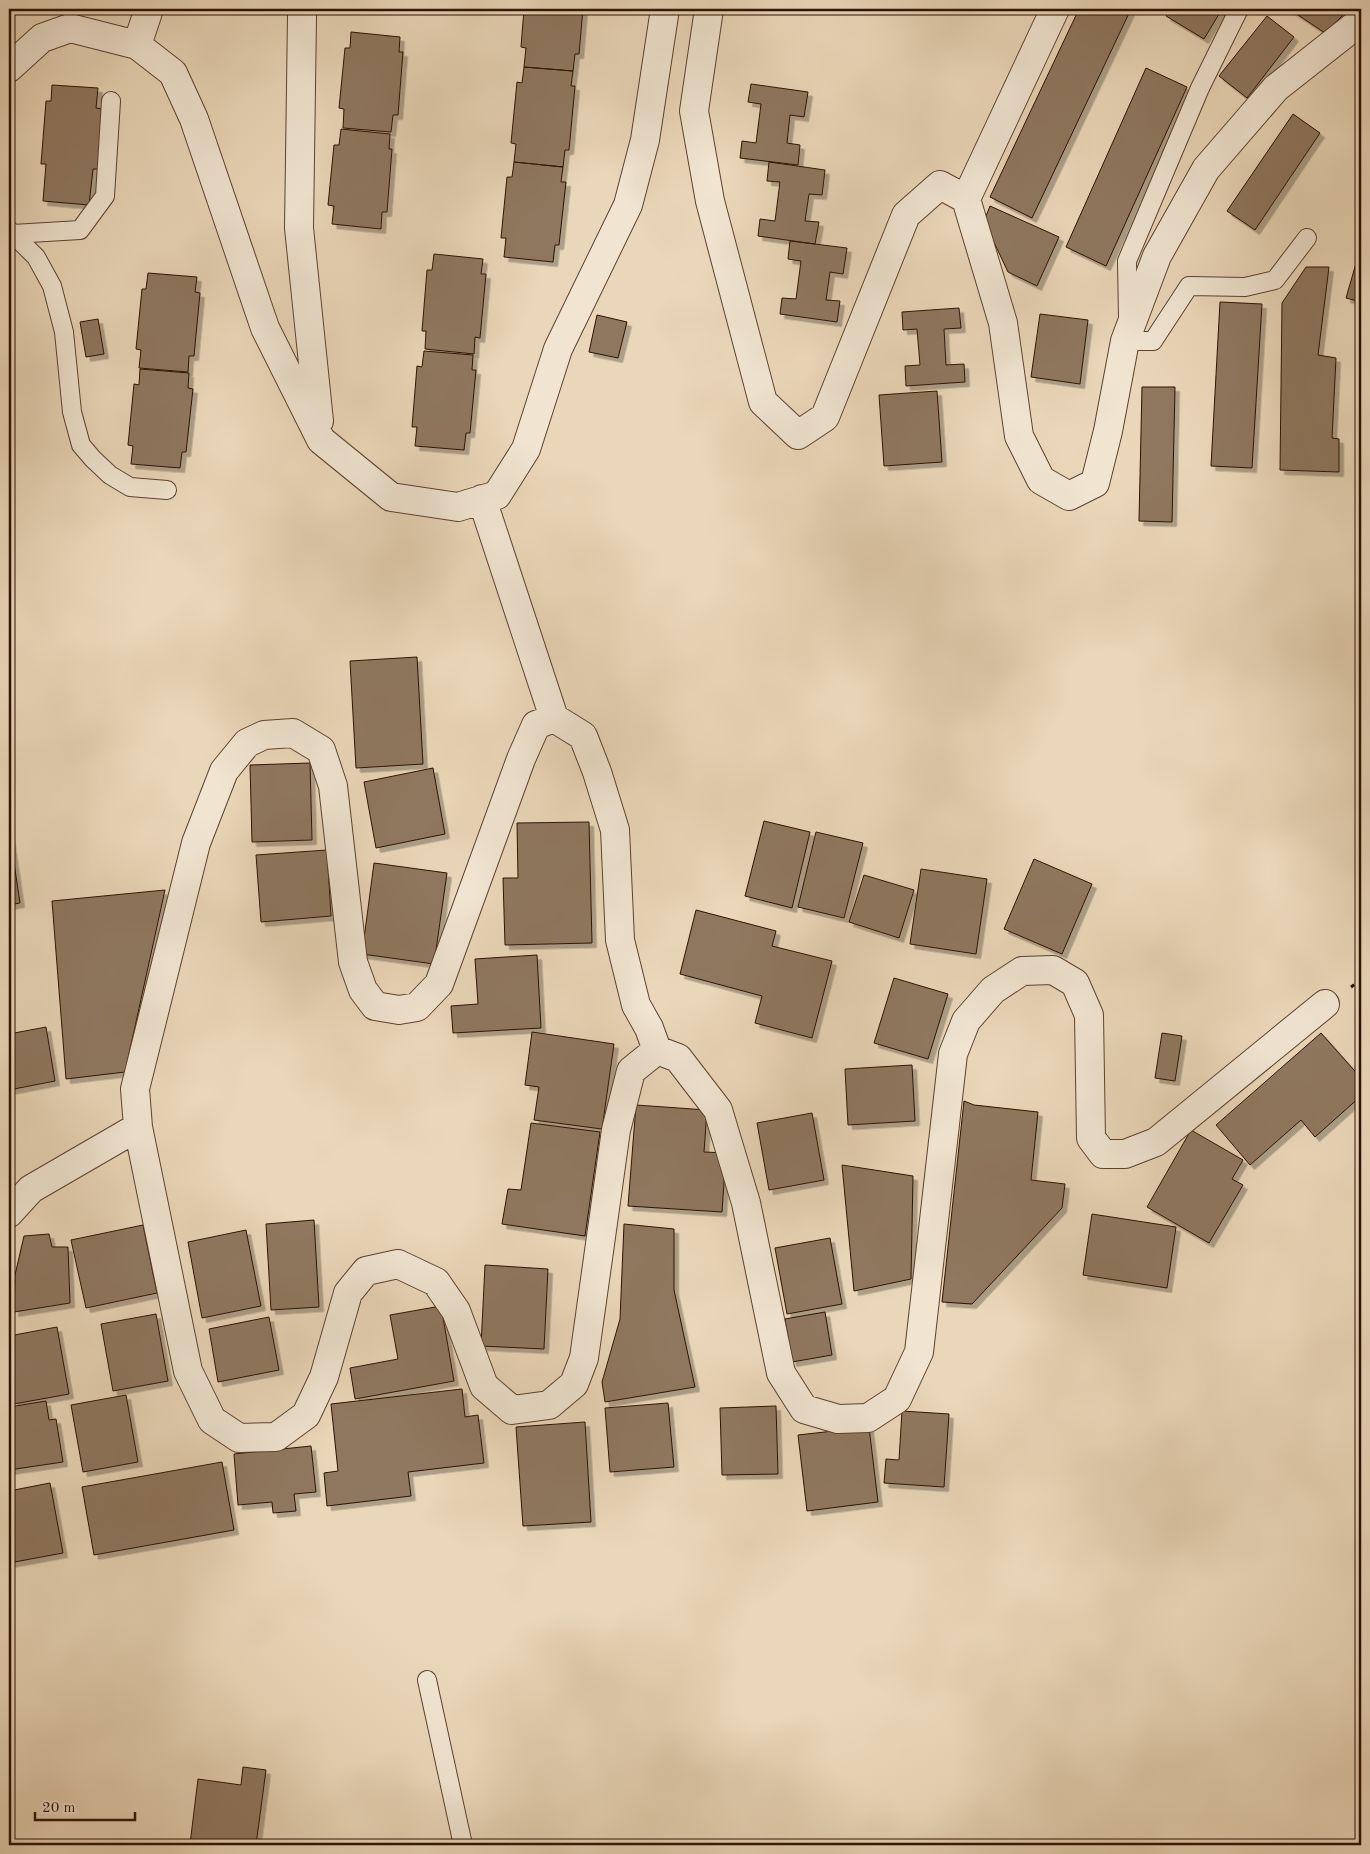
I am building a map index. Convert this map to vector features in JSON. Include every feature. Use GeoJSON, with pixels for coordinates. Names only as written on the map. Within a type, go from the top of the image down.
{"type":"FeatureCollection","features":[{"type":"Feature","properties":{"kind":"street"},"geometry":{"type":"LineString","coordinates":[[137,45],[149,9]]}},
{"type":"Feature","properties":{"kind":"street"},"geometry":{"type":"LineString","coordinates":[[9,68],[42,38],[70,28],[137,45],[173,73],[194,119],[265,328],[321,440],[391,497],[458,507],[497,495],[526,449],[558,349],[628,205],[645,140],[665,9]]}},
{"type":"Feature","properties":{"kind":"street"},"geometry":{"type":"LineString","coordinates":[[709,9],[694,111],[710,201],[763,402],[798,435],[826,417],[906,215],[940,185],[966,199]]}},
{"type":"Feature","properties":{"kind":"street"},"geometry":{"type":"LineString","coordinates":[[1055,9],[966,199],[1003,323],[1019,436],[1041,480],[1069,496],[1095,483],[1108,431],[1126,336],[1157,256],[1206,168],[1276,88],[1361,21]]}},
{"type":"Feature","properties":{"kind":"street"},"geometry":{"type":"LineString","coordinates":[[302,16],[299,228],[321,440]]}},
{"type":"Feature","properties":{"kind":"street"},"geometry":{"type":"LineString","coordinates":[[482,499],[554,718],[584,736],[598,772],[615,830],[620,940],[636,1006],[649,1028],[657,1050],[678,1058],[718,1110],[746,1203],[781,1372],[804,1409],[838,1419],[868,1418],[897,1399],[919,1352],[953,1054],[966,1021],[993,990],[1022,971],[1053,970],[1075,983],[1089,1015],[1091,1138],[1103,1154],[1124,1154],[1156,1142],[1325,1004]]}},
{"type":"Feature","properties":{"kind":"street"},"geometry":{"type":"LineString","coordinates":[[554,718],[536,725],[532,734],[439,984],[417,1007],[399,1010],[376,1006],[363,990],[353,962],[333,786],[321,750],[293,733],[264,735],[247,743],[224,771],[196,843],[135,1089],[138,1127],[188,1371],[212,1420],[239,1438],[276,1438],[306,1416],[324,1377],[348,1293],[366,1271],[398,1264],[436,1282],[456,1312],[484,1386],[512,1410],[549,1405],[574,1384],[584,1358],[618,1122],[631,1070],[657,1050]]}},
{"type":"Feature","properties":{"kind":"street"},"geometry":{"type":"LineString","coordinates":[[9,1213],[31,1189],[138,1127]]}},
{"type":"Feature","properties":{"kind":"lane"},"geometry":{"type":"LineString","coordinates":[[1240,9],[1200,88],[1127,261],[1126,336],[1153,341],[1189,286],[1245,287],[1275,280],[1307,238]]}},
{"type":"Feature","properties":{"kind":"lane"},"geometry":{"type":"LineString","coordinates":[[11,232],[80,230],[105,196],[111,101]]}},
{"type":"Feature","properties":{"kind":"lane"},"geometry":{"type":"LineString","coordinates":[[11,232],[36,257],[52,286],[64,332],[72,412],[81,445],[92,459],[110,476],[130,487],[167,490]]}},
{"type":"Feature","properties":{"kind":"lane"},"geometry":{"type":"LineString","coordinates":[[427,1680],[463,1845]]}},
{"type":"Feature","properties":{"kind":"building"},"geometry":{"type":"Polygon","coordinates":[[[524,9],[583,9],[579,54],[575,54],[573,71],[524,67],[526,48],[521,47],[524,9]]]}},
{"type":"Feature","properties":{"kind":"building"},"geometry":{"type":"Polygon","coordinates":[[[1079,9],[1131,9],[1032,218],[990,197],[1079,9]]]}},
{"type":"Feature","properties":{"kind":"building"},"geometry":{"type":"Polygon","coordinates":[[[1171,9],[1222,9],[1204,39],[1166,16],[1171,9]]]}},
{"type":"Feature","properties":{"kind":"building"},"geometry":{"type":"Polygon","coordinates":[[[1289,9],[1349,9],[1325,33],[1289,9]]]}},
{"type":"Feature","properties":{"kind":"building"},"geometry":{"type":"Polygon","coordinates":[[[1267,16],[1294,37],[1247,98],[1219,76],[1267,16]]]}},
{"type":"Feature","properties":{"kind":"building"},"geometry":{"type":"Polygon","coordinates":[[[351,32],[400,37],[399,52],[403,52],[398,115],[393,115],[391,132],[343,128],[344,109],[339,108],[345,48],[350,48],[351,32]]]}},
{"type":"Feature","properties":{"kind":"building"},"geometry":{"type":"Polygon","coordinates":[[[524,67],[573,71],[571,86],[575,86],[569,150],[565,150],[563,167],[514,162],[516,144],[511,143],[517,82],[522,83],[524,67]]]}},
{"type":"Feature","properties":{"kind":"building"},"geometry":{"type":"Polygon","coordinates":[[[1146,68],[1187,87],[1106,266],[1066,247],[1146,68]]]}},
{"type":"Feature","properties":{"kind":"building"},"geometry":{"type":"Polygon","coordinates":[[[751,84],[808,92],[804,117],[790,115],[787,143],[800,145],[798,165],[740,158],[742,141],[756,143],[761,104],[748,102],[751,84]]]}},
{"type":"Feature","properties":{"kind":"building"},"geometry":{"type":"Polygon","coordinates":[[[52,85],[98,88],[96,108],[103,109],[99,169],[93,169],[89,205],[43,201],[46,164],[41,164],[46,101],[51,101],[52,85]]]}},
{"type":"Feature","properties":{"kind":"building"},"geometry":{"type":"Polygon","coordinates":[[[1293,114],[1320,133],[1255,230],[1227,211],[1293,114]]]}},
{"type":"Feature","properties":{"kind":"building"},"geometry":{"type":"Polygon","coordinates":[[[341,129],[390,134],[389,149],[392,149],[387,212],[382,212],[381,229],[332,224],[334,206],[328,205],[334,145],[339,145],[341,129]]]}},
{"type":"Feature","properties":{"kind":"building"},"geometry":{"type":"Polygon","coordinates":[[[514,162],[563,167],[561,182],[566,182],[559,245],[555,245],[553,262],[504,257],[506,238],[501,238],[507,177],[512,177],[514,162]]]}},
{"type":"Feature","properties":{"kind":"building"},"geometry":{"type":"Polygon","coordinates":[[[769,162],[825,170],[822,195],[809,194],[805,221],[819,222],[815,244],[758,236],[760,219],[775,221],[780,182],[767,181],[769,162]]]}},
{"type":"Feature","properties":{"kind":"building"},"geometry":{"type":"Polygon","coordinates":[[[990,206],[1059,237],[1037,286],[1008,272],[984,221],[990,206]]]}},
{"type":"Feature","properties":{"kind":"building"},"geometry":{"type":"Polygon","coordinates":[[[790,241],[847,248],[843,274],[830,272],[826,300],[840,301],[837,322],[780,314],[782,298],[796,299],[801,261],[788,259],[790,241]]]}},
{"type":"Feature","properties":{"kind":"building"},"geometry":{"type":"Polygon","coordinates":[[[1361,246],[1361,302],[1346,298],[1361,246]]]}},
{"type":"Feature","properties":{"kind":"building"},"geometry":{"type":"Polygon","coordinates":[[[434,254],[483,259],[481,274],[486,274],[480,338],[475,337],[474,354],[425,349],[426,331],[422,331],[427,270],[432,270],[434,254]]]}},
{"type":"Feature","properties":{"kind":"building"},"geometry":{"type":"Polygon","coordinates":[[[1306,267],[1329,267],[1318,355],[1336,358],[1332,438],[1339,439],[1339,472],[1280,470],[1282,303],[1306,267]]]}},
{"type":"Feature","properties":{"kind":"building"},"geometry":{"type":"Polygon","coordinates":[[[148,273],[197,277],[195,292],[200,293],[194,356],[189,356],[188,372],[139,368],[141,350],[136,349],[142,289],[146,289],[148,273]]]}},
{"type":"Feature","properties":{"kind":"building"},"geometry":{"type":"Polygon","coordinates":[[[1220,302],[1262,304],[1252,468],[1211,466],[1220,302]]]}},
{"type":"Feature","properties":{"kind":"building"},"geometry":{"type":"Polygon","coordinates":[[[959,308],[961,328],[944,329],[946,365],[964,364],[965,382],[906,386],[905,366],[920,365],[917,329],[903,330],[902,312],[959,308]]]}},
{"type":"Feature","properties":{"kind":"building"},"geometry":{"type":"Polygon","coordinates":[[[1040,314],[1088,320],[1080,384],[1031,377],[1040,314]]]}},
{"type":"Feature","properties":{"kind":"building"},"geometry":{"type":"Polygon","coordinates":[[[597,315],[627,322],[618,358],[589,352],[597,315]]]}},
{"type":"Feature","properties":{"kind":"building"},"geometry":{"type":"Polygon","coordinates":[[[98,319],[104,354],[86,357],[80,322],[98,319]]]}},
{"type":"Feature","properties":{"kind":"building"},"geometry":{"type":"Polygon","coordinates":[[[424,351],[473,355],[472,370],[476,370],[470,433],[466,433],[464,450],[415,446],[417,427],[412,427],[417,366],[422,367],[424,351]]]}},
{"type":"Feature","properties":{"kind":"building"},"geometry":{"type":"Polygon","coordinates":[[[140,369],[189,373],[188,388],[193,389],[186,452],[182,452],[180,468],[131,464],[133,446],[128,445],[134,384],[139,385],[140,369]]]}},
{"type":"Feature","properties":{"kind":"building"},"geometry":{"type":"Polygon","coordinates":[[[1142,387],[1175,387],[1172,522],[1139,521],[1142,387]]]}},
{"type":"Feature","properties":{"kind":"building"},"geometry":{"type":"Polygon","coordinates":[[[937,391],[942,462],[884,466],[879,395],[937,391]]]}},
{"type":"Feature","properties":{"kind":"building"},"geometry":{"type":"Polygon","coordinates":[[[417,657],[423,764],[356,768],[350,661],[417,657]]]}},
{"type":"Feature","properties":{"kind":"building"},"geometry":{"type":"Polygon","coordinates":[[[310,763],[312,840],[252,842],[250,765],[310,763]]]}},
{"type":"Feature","properties":{"kind":"building"},"geometry":{"type":"Polygon","coordinates":[[[433,768],[445,834],[376,848],[364,782],[433,768]]]}},
{"type":"Feature","properties":{"kind":"building"},"geometry":{"type":"Polygon","coordinates":[[[764,821],[810,832],[792,908],[745,896],[764,821]]]}},
{"type":"Feature","properties":{"kind":"building"},"geometry":{"type":"Polygon","coordinates":[[[589,822],[592,943],[505,945],[503,878],[518,878],[517,823],[589,822]]]}},
{"type":"Feature","properties":{"kind":"building"},"geometry":{"type":"Polygon","coordinates":[[[9,829],[20,903],[9,905],[9,829]]]}},
{"type":"Feature","properties":{"kind":"building"},"geometry":{"type":"Polygon","coordinates":[[[816,832],[863,843],[844,918],[798,907],[816,832]]]}},
{"type":"Feature","properties":{"kind":"building"},"geometry":{"type":"Polygon","coordinates":[[[327,850],[331,916],[261,922],[256,855],[327,850]]]}},
{"type":"Feature","properties":{"kind":"building"},"geometry":{"type":"Polygon","coordinates":[[[1034,859],[1092,884],[1062,954],[1004,929],[1034,859]]]}},
{"type":"Feature","properties":{"kind":"building"},"geometry":{"type":"Polygon","coordinates":[[[374,863],[447,873],[434,964],[362,954],[374,863]]]}},
{"type":"Feature","properties":{"kind":"building"},"geometry":{"type":"Polygon","coordinates":[[[921,869],[987,879],[976,954],[910,944],[921,869]]]}},
{"type":"Feature","properties":{"kind":"building"},"geometry":{"type":"Polygon","coordinates":[[[864,875],[914,890],[899,938],[849,922],[864,875]]]}},
{"type":"Feature","properties":{"kind":"building"},"geometry":{"type":"Polygon","coordinates":[[[165,890],[125,1072],[66,1079],[52,901],[165,890]]]}},
{"type":"Feature","properties":{"kind":"building"},"geometry":{"type":"Polygon","coordinates":[[[696,910],[776,931],[772,946],[832,961],[812,1038],[755,1023],[762,996],[680,974],[696,910]]]}},
{"type":"Feature","properties":{"kind":"building"},"geometry":{"type":"Polygon","coordinates":[[[537,955],[541,1028],[453,1033],[451,1006],[478,1004],[475,959],[537,955]]]}},
{"type":"Feature","properties":{"kind":"building"},"geometry":{"type":"Polygon","coordinates":[[[894,978],[948,994],[928,1059],[874,1043],[894,978]]]}},
{"type":"Feature","properties":{"kind":"building"},"geometry":{"type":"Polygon","coordinates":[[[46,1027],[55,1081],[9,1090],[9,1034],[46,1027]]]}},
{"type":"Feature","properties":{"kind":"building"},"geometry":{"type":"Polygon","coordinates":[[[532,1032],[614,1044],[602,1129],[534,1120],[539,1087],[525,1085],[532,1032]]]}},
{"type":"Feature","properties":{"kind":"building"},"geometry":{"type":"Polygon","coordinates":[[[1162,1033],[1182,1036],[1175,1081],[1155,1078],[1162,1033]]]}},
{"type":"Feature","properties":{"kind":"building"},"geometry":{"type":"Polygon","coordinates":[[[1321,1033],[1361,1078],[1361,1096],[1315,1137],[1301,1120],[1250,1165],[1216,1125],[1321,1033]]]}},
{"type":"Feature","properties":{"kind":"building"},"geometry":{"type":"Polygon","coordinates":[[[912,1065],[915,1121],[848,1125],[845,1069],[912,1065]]]}},
{"type":"Feature","properties":{"kind":"building"},"geometry":{"type":"Polygon","coordinates":[[[964,1101],[974,1105],[1038,1112],[1031,1180],[1065,1184],[1062,1208],[972,1304],[942,1302],[964,1101]]]}},
{"type":"Feature","properties":{"kind":"building"},"geometry":{"type":"Polygon","coordinates":[[[636,1105],[707,1110],[704,1152],[726,1153],[722,1212],[628,1206],[636,1105]]]}},
{"type":"Feature","properties":{"kind":"building"},"geometry":{"type":"Polygon","coordinates":[[[812,1113],[824,1180],[769,1190],[757,1123],[812,1113]]]}},
{"type":"Feature","properties":{"kind":"building"},"geometry":{"type":"Polygon","coordinates":[[[531,1123],[600,1132],[585,1236],[502,1224],[508,1189],[521,1190],[531,1123]]]}},
{"type":"Feature","properties":{"kind":"building"},"geometry":{"type":"Polygon","coordinates":[[[1191,1130],[1243,1160],[1232,1179],[1243,1185],[1209,1243],[1147,1207],[1191,1130]]]}},
{"type":"Feature","properties":{"kind":"building"},"geometry":{"type":"Polygon","coordinates":[[[842,1165],[913,1176],[911,1279],[854,1291],[842,1165]]]}},
{"type":"Feature","properties":{"kind":"building"},"geometry":{"type":"Polygon","coordinates":[[[1092,1214],[1176,1227],[1167,1288],[1083,1275],[1092,1214]]]}},
{"type":"Feature","properties":{"kind":"building"},"geometry":{"type":"Polygon","coordinates":[[[314,1220],[319,1307],[271,1310],[266,1224],[314,1220]]]}},
{"type":"Feature","properties":{"kind":"building"},"geometry":{"type":"Polygon","coordinates":[[[624,1224],[674,1229],[674,1290],[695,1387],[605,1402],[602,1382],[620,1319],[624,1224]]]}},
{"type":"Feature","properties":{"kind":"building"},"geometry":{"type":"Polygon","coordinates":[[[143,1225],[157,1293],[86,1308],[71,1240],[143,1225]]]}},
{"type":"Feature","properties":{"kind":"building"},"geometry":{"type":"Polygon","coordinates":[[[246,1230],[261,1306],[202,1318],[188,1242],[246,1230]]]}},
{"type":"Feature","properties":{"kind":"building"},"geometry":{"type":"Polygon","coordinates":[[[49,1234],[52,1247],[68,1247],[70,1303],[14,1312],[15,1275],[24,1236],[49,1234]]]}},
{"type":"Feature","properties":{"kind":"building"},"geometry":{"type":"Polygon","coordinates":[[[830,1238],[842,1304],[787,1314],[775,1248],[830,1238]]]}},
{"type":"Feature","properties":{"kind":"building"},"geometry":{"type":"Polygon","coordinates":[[[485,1265],[548,1269],[544,1349],[481,1346],[485,1265]]]}},
{"type":"Feature","properties":{"kind":"building"},"geometry":{"type":"Polygon","coordinates":[[[441,1306],[454,1381],[355,1399],[350,1368],[398,1359],[390,1315],[441,1306]]]}},
{"type":"Feature","properties":{"kind":"building"},"geometry":{"type":"Polygon","coordinates":[[[825,1312],[832,1355],[792,1362],[785,1319],[825,1312]]]}},
{"type":"Feature","properties":{"kind":"building"},"geometry":{"type":"Polygon","coordinates":[[[156,1314],[168,1381],[113,1391],[101,1324],[156,1314]]]}},
{"type":"Feature","properties":{"kind":"building"},"geometry":{"type":"Polygon","coordinates":[[[269,1317],[279,1370],[218,1382],[209,1329],[269,1317]]]}},
{"type":"Feature","properties":{"kind":"building"},"geometry":{"type":"Polygon","coordinates":[[[57,1327],[69,1394],[14,1404],[9,1376],[9,1336],[57,1327]]]}},
{"type":"Feature","properties":{"kind":"building"},"geometry":{"type":"Polygon","coordinates":[[[462,1389],[465,1417],[478,1415],[484,1463],[408,1472],[411,1496],[327,1506],[324,1473],[338,1471],[331,1404],[462,1389]]]}},
{"type":"Feature","properties":{"kind":"building"},"geometry":{"type":"Polygon","coordinates":[[[126,1395],[138,1462],[83,1472],[71,1405],[126,1395]]]}},
{"type":"Feature","properties":{"kind":"building"},"geometry":{"type":"Polygon","coordinates":[[[46,1401],[49,1420],[56,1419],[63,1462],[9,1470],[9,1407],[46,1401]]]}},
{"type":"Feature","properties":{"kind":"building"},"geometry":{"type":"Polygon","coordinates":[[[668,1403],[674,1467],[610,1472],[605,1408],[668,1403]]]}},
{"type":"Feature","properties":{"kind":"building"},"geometry":{"type":"Polygon","coordinates":[[[776,1406],[778,1474],[722,1475],[720,1408],[776,1406]]]}},
{"type":"Feature","properties":{"kind":"building"},"geometry":{"type":"Polygon","coordinates":[[[902,1411],[949,1414],[944,1487],[884,1483],[886,1459],[899,1460],[902,1411]]]}},
{"type":"Feature","properties":{"kind":"building"},"geometry":{"type":"Polygon","coordinates":[[[585,1422],[591,1522],[523,1526],[516,1427],[585,1422]]]}},
{"type":"Feature","properties":{"kind":"building"},"geometry":{"type":"Polygon","coordinates":[[[869,1427],[878,1502],[807,1511],[798,1435],[869,1427]]]}},
{"type":"Feature","properties":{"kind":"building"},"geometry":{"type":"Polygon","coordinates":[[[311,1446],[316,1492],[294,1494],[296,1511],[273,1513],[272,1502],[238,1505],[234,1454],[311,1446]]]}},
{"type":"Feature","properties":{"kind":"building"},"geometry":{"type":"Polygon","coordinates":[[[222,1462],[234,1530],[94,1555],[82,1487],[222,1462]]]}},
{"type":"Feature","properties":{"kind":"building"},"geometry":{"type":"Polygon","coordinates":[[[50,1483],[63,1553],[9,1563],[9,1491],[50,1483]]]}},
{"type":"Feature","properties":{"kind":"building"},"geometry":{"type":"Polygon","coordinates":[[[243,1767],[266,1770],[256,1845],[190,1844],[198,1779],[241,1785],[243,1767]]]}}]}
